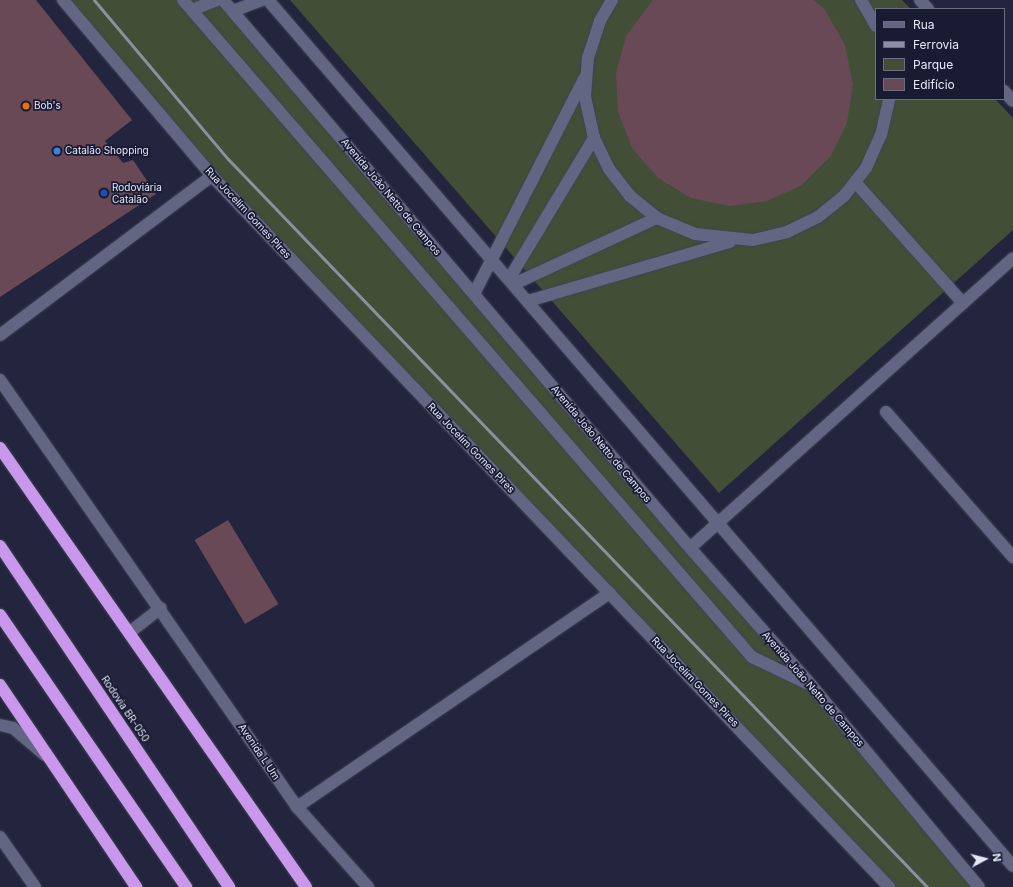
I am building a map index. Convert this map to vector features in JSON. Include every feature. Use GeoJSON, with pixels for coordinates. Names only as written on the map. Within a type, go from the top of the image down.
{"type":"FeatureCollection","features":[{"type":"Feature","properties":{"kind":"highway"},"geometry":{"type":"LineString","coordinates":[[0,448],[130,632],[306,887]]}},
{"type":"Feature","properties":{"kind":"highway","name":"Rodovia BR-050"},"geometry":{"type":"LineString","coordinates":[[0,546],[229,887]]}},
{"type":"Feature","properties":{"kind":"highway"},"geometry":{"type":"LineString","coordinates":[[0,615],[186,887]]}},
{"type":"Feature","properties":{"kind":"highway"},"geometry":{"type":"LineString","coordinates":[[0,685],[136,887]]}},
{"type":"Feature","properties":{"kind":"street","name":"Rua Jocelim Gomes Pires"},"geometry":{"type":"LineString","coordinates":[[63,0],[212,176],[889,887]]}},
{"type":"Feature","properties":{"kind":"street"},"geometry":{"type":"LineString","coordinates":[[183,0],[752,657],[812,686]]}},
{"type":"Feature","properties":{"kind":"street"},"geometry":{"type":"LineString","coordinates":[[192,10],[217,0]]}},
{"type":"Feature","properties":{"kind":"street","name":"Avenida João Netto de Campos"},"geometry":{"type":"LineString","coordinates":[[223,0],[690,548],[812,686],[979,887]]}},
{"type":"Feature","properties":{"kind":"street"},"geometry":{"type":"LineString","coordinates":[[233,11],[261,0]]}},
{"type":"Feature","properties":{"kind":"street"},"geometry":{"type":"LineString","coordinates":[[268,0],[718,520],[1013,866]]}},
{"type":"Feature","properties":{"kind":"street"},"geometry":{"type":"LineString","coordinates":[[612,0],[593,39],[585,76],[586,104],[594,138],[619,183],[657,218],[695,234],[737,240]]}},
{"type":"Feature","properties":{"kind":"street"},"geometry":{"type":"LineString","coordinates":[[861,0],[875,24]]}},
{"type":"Feature","properties":{"kind":"street"},"geometry":{"type":"LineString","coordinates":[[920,0],[927,8]]}},
{"type":"Feature","properties":{"kind":"street"},"geometry":{"type":"LineString","coordinates":[[474,294],[493,260],[585,76]]}},
{"type":"Feature","properties":{"kind":"street"},"geometry":{"type":"LineString","coordinates":[[1005,92],[1013,101]]}},
{"type":"Feature","properties":{"kind":"street"},"geometry":{"type":"LineString","coordinates":[[528,301],[737,240],[770,237],[802,225],[832,207],[856,183],[881,135],[888,100]]}},
{"type":"Feature","properties":{"kind":"street"},"geometry":{"type":"LineString","coordinates":[[511,281],[594,138]]}},
{"type":"Feature","properties":{"kind":"street"},"geometry":{"type":"LineString","coordinates":[[0,335],[212,176]]}},
{"type":"Feature","properties":{"kind":"street"},"geometry":{"type":"LineString","coordinates":[[856,183],[963,303]]}},
{"type":"Feature","properties":{"kind":"street"},"geometry":{"type":"LineString","coordinates":[[511,281],[657,218]]}},
{"type":"Feature","properties":{"kind":"street"},"geometry":{"type":"LineString","coordinates":[[690,548],[718,520],[1013,258]]}},
{"type":"Feature","properties":{"kind":"street","name":"Avenida L Um"},"geometry":{"type":"LineString","coordinates":[[0,380],[161,608],[297,807],[368,887]]}},
{"type":"Feature","properties":{"kind":"street"},"geometry":{"type":"LineString","coordinates":[[886,412],[1013,557]]}},
{"type":"Feature","properties":{"kind":"street"},"geometry":{"type":"LineString","coordinates":[[297,807],[610,593]]}},
{"type":"Feature","properties":{"kind":"street"},"geometry":{"type":"LineString","coordinates":[[130,632],[161,608]]}},
{"type":"Feature","properties":{"kind":"street"},"geometry":{"type":"LineString","coordinates":[[0,725],[13,728],[49,759]]}},
{"type":"Feature","properties":{"kind":"street"},"geometry":{"type":"LineString","coordinates":[[0,837],[35,887]]}},
{"type":"Feature","properties":{"kind":"green space"},"geometry":{"type":"Polygon","coordinates":[[[66,0],[223,0],[793,665],[754,657],[812,686],[981,887],[889,887],[212,176],[66,0]]]}},
{"type":"Feature","properties":{"kind":"green space"},"geometry":{"type":"Polygon","coordinates":[[[290,0],[902,0],[910,8],[875,8],[875,100],[996,100],[1013,118],[1013,230],[719,493],[290,0]]]}},
{"type":"Feature","properties":{"kind":"building","name":"Catalão Shopping"},"geometry":{"type":"Polygon","coordinates":[[[0,0],[36,0],[132,120],[105,141],[123,163],[133,160],[156,194],[0,297],[0,0]]]}},
{"type":"Feature","properties":{"kind":"building"},"geometry":{"type":"Polygon","coordinates":[[[653,0],[814,0],[825,10],[845,45],[853,84],[847,123],[830,157],[802,185],[767,201],[729,206],[691,198],[658,178],[632,148],[618,112],[616,73],[626,36],[653,0]]]}},
{"type":"Feature","properties":{"kind":"building"},"geometry":{"type":"Polygon","coordinates":[[[228,520],[278,604],[245,624],[195,540],[228,520]]]}},
{"type":"Feature","properties":{"kind":"railway"},"geometry":{"type":"LineString","coordinates":[[94,0],[228,159],[927,887]]}},
{"type":"Feature","properties":{"kind":"place","name":"Bob's"},"geometry":{"type":"Point","coordinates":[26,106]}},
{"type":"Feature","properties":{"kind":"place","name":"Catalão Shopping"},"geometry":{"type":"Point","coordinates":[57,151]}},
{"type":"Feature","properties":{"kind":"place","name":"Rodoviária Catalão"},"geometry":{"type":"Point","coordinates":[104,193]}}]}
